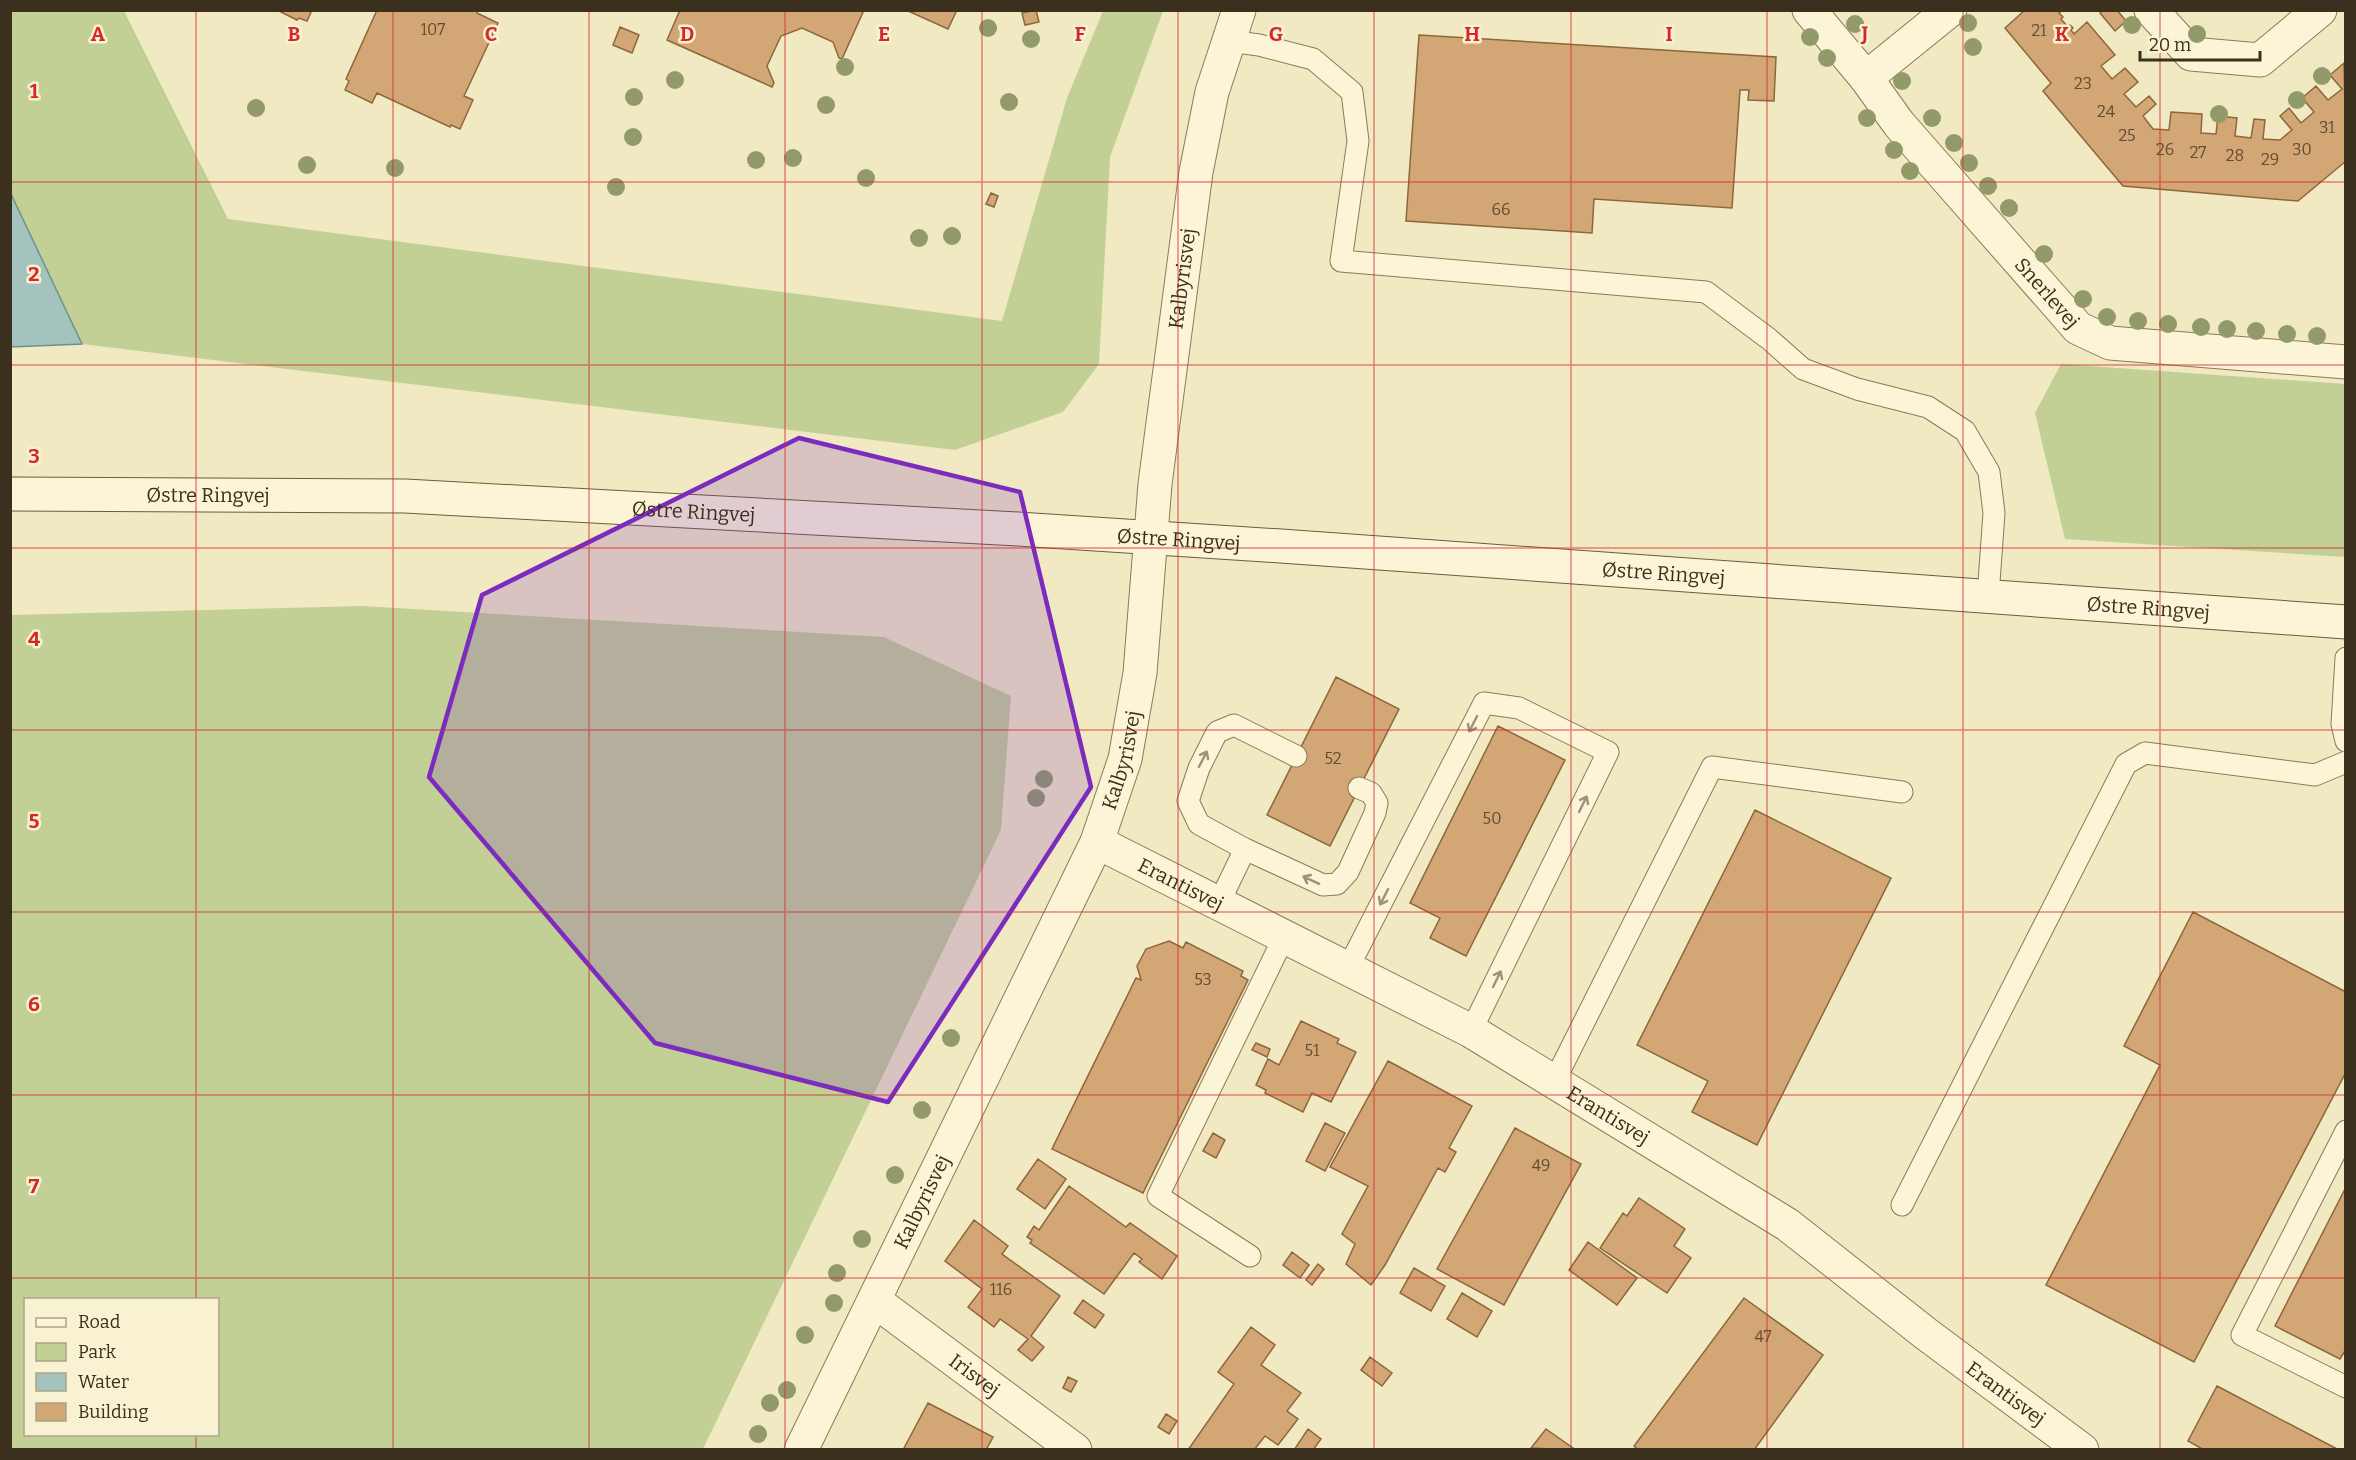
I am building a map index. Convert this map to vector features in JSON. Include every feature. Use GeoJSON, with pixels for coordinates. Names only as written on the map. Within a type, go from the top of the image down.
{"type":"FeatureCollection","features":[{"type":"Feature","properties":{"kind":"street","name":"Kalbyrisvej"},"geometry":{"type":"LineString","coordinates":[[801,1449],[1097,842],[1125,759],[1138,684],[1155,484],[1196,172],[1212,92],[1239,10]]}},
{"type":"Feature","properties":{"kind":"street","name":"Snerlevej"},"geometry":{"type":"LineString","coordinates":[[1809,10],[1866,78],[1899,124],[2078,328],[2110,343],[2346,362]]}},
{"type":"Feature","properties":{"kind":"street"},"geometry":{"type":"LineString","coordinates":[[1866,78],[1950,10]]}},
{"type":"Feature","properties":{"kind":"street"},"geometry":{"type":"LineString","coordinates":[[2151,10],[2191,54],[2260,60],[2320,10]]}},
{"type":"Feature","properties":{"kind":"street","name":"Østre Ringvej"},"geometry":{"type":"LineString","coordinates":[[10,494],[405,496],[1151,537],[2346,622]]}},
{"type":"Feature","properties":{"kind":"street","name":"Erantisvej"},"geometry":{"type":"LineString","coordinates":[[1097,842],[1471,1031],[1788,1226],[1924,1333],[2082,1449]]}},
{"type":"Feature","properties":{"kind":"street","name":"Irisvej"},"geometry":{"type":"LineString","coordinates":[[875,1301],[1075,1449]]}},
{"type":"Feature","properties":{"kind":"lane"},"geometry":{"type":"LineString","coordinates":[[1229,41],[1259,45],[1313,59],[1352,92],[1358,141],[1341,261],[1706,292],[1803,369],[1857,389],[1928,407],[1965,431],[1989,472],[1994,513],[1988,596]]}},
{"type":"Feature","properties":{"kind":"lane"},"geometry":{"type":"LineString","coordinates":[[2346,658],[2342,724],[2346,741]]}},
{"type":"Feature","properties":{"kind":"lane"},"geometry":{"type":"LineString","coordinates":[[1348,969],[1484,703],[1518,708],[1608,752],[1471,1031]]}},
{"type":"Feature","properties":{"kind":"lane"},"geometry":{"type":"LineString","coordinates":[[1296,756],[1234,725],[1217,732],[1199,768],[1188,801],[1199,824],[1245,849],[1323,885],[1337,884],[1348,872],[1375,813],[1377,802],[1371,793],[1359,788]]}},
{"type":"Feature","properties":{"kind":"lane"},"geometry":{"type":"LineString","coordinates":[[1902,1205],[2126,764],[2145,753],[2315,774],[2346,762]]}},
{"type":"Feature","properties":{"kind":"lane"},"geometry":{"type":"LineString","coordinates":[[1554,1082],[1712,767],[1902,792]]}},
{"type":"Feature","properties":{"kind":"lane"},"geometry":{"type":"LineString","coordinates":[[1219,903],[1245,849]]}},
{"type":"Feature","properties":{"kind":"lane"},"geometry":{"type":"LineString","coordinates":[[1250,1256],[1158,1196],[1284,937]]}},
{"type":"Feature","properties":{"kind":"lane"},"geometry":{"type":"LineString","coordinates":[[2346,1131],[2242,1335],[2346,1387]]}},
{"type":"Feature","properties":{"kind":"highlighted area"},"geometry":{"type":"Polygon","coordinates":[[[799,438],[1020,492],[1091,787],[888,1102],[655,1043],[429,777],[482,595],[799,438]]]}},
{"type":"Feature","properties":{"kind":"green space"},"geometry":{"type":"Polygon","coordinates":[[[11,10],[124,11],[228,219],[1002,321],[1067,98],[1103,11],[1163,11],[1110,157],[1099,364],[1063,412],[955,450],[82,344],[11,194],[11,10]]]}},
{"type":"Feature","properties":{"kind":"green space"},"geometry":{"type":"Polygon","coordinates":[[[2061,364],[2345,384],[2345,557],[2065,539],[2035,413],[2061,364]]]}},
{"type":"Feature","properties":{"kind":"green space"},"geometry":{"type":"Polygon","coordinates":[[[362,606],[884,637],[1011,696],[1001,830],[703,1449],[11,1449],[11,615],[362,606]]]}},
{"type":"Feature","properties":{"kind":"water"},"geometry":{"type":"Polygon","coordinates":[[[11,194],[82,344],[11,347],[11,194]]]}},
{"type":"Feature","properties":{"kind":"building"},"geometry":{"type":"Polygon","coordinates":[[[277,10],[312,10],[307,21],[299,18],[297,20],[277,10]]]}},
{"type":"Feature","properties":{"kind":"building"},"geometry":{"type":"Polygon","coordinates":[[[377,10],[478,10],[477,13],[498,23],[464,96],[473,100],[460,129],[451,125],[450,127],[377,93],[372,103],[345,90],[349,81],[346,79],[377,10]]]}},
{"type":"Feature","properties":{"kind":"building"},"geometry":{"type":"Polygon","coordinates":[[[680,10],[864,10],[842,59],[839,58],[833,42],[802,28],[781,36],[767,66],[774,83],[772,87],[667,40],[680,10]]]}},
{"type":"Feature","properties":{"kind":"building"},"geometry":{"type":"Polygon","coordinates":[[[906,10],[952,10],[956,12],[948,29],[906,10]]]}},
{"type":"Feature","properties":{"kind":"building"},"geometry":{"type":"Polygon","coordinates":[[[1036,10],[1039,22],[1025,25],[1022,13],[1036,10]]]}},
{"type":"Feature","properties":{"kind":"building"},"geometry":{"type":"Polygon","coordinates":[[[2025,10],[2063,10],[2059,13],[2063,17],[2061,19],[2068,27],[2070,25],[2073,28],[2071,30],[2074,34],[2087,22],[2115,55],[2101,66],[2112,79],[2125,68],[2138,82],[2124,94],[2136,107],[2149,96],[2156,104],[2143,116],[2153,129],[2169,130],[2171,112],[2202,114],[2201,133],[2216,134],[2218,116],[2237,118],[2235,136],[2251,138],[2254,119],[2265,120],[2263,139],[2280,140],[2292,130],[2280,116],[2289,108],[2301,123],[2314,112],[2302,98],[2316,86],[2328,100],[2342,89],[2330,75],[2344,63],[2346,161],[2298,201],[2123,186],[2043,91],[2051,83],[2005,28],[2025,10]]]}},
{"type":"Feature","properties":{"kind":"building"},"geometry":{"type":"Polygon","coordinates":[[[2103,10],[2117,10],[2126,21],[2115,31],[2100,13],[2103,10]]]}},
{"type":"Feature","properties":{"kind":"building"},"geometry":{"type":"Polygon","coordinates":[[[620,27],[639,35],[632,53],[613,45],[620,27]]]}},
{"type":"Feature","properties":{"kind":"building"},"geometry":{"type":"Polygon","coordinates":[[[1419,35],[1776,57],[1774,101],[1748,100],[1749,90],[1740,90],[1732,208],[1594,199],[1592,233],[1406,221],[1419,35]]]}},
{"type":"Feature","properties":{"kind":"building"},"geometry":{"type":"Polygon","coordinates":[[[991,193],[998,196],[994,207],[986,204],[991,193]]]}},
{"type":"Feature","properties":{"kind":"building"},"geometry":{"type":"Polygon","coordinates":[[[1336,677],[1399,709],[1330,846],[1267,815],[1336,677]]]}},
{"type":"Feature","properties":{"kind":"building"},"geometry":{"type":"Polygon","coordinates":[[[1498,726],[1565,760],[1466,956],[1430,938],[1440,918],[1410,903],[1498,726]]]}},
{"type":"Feature","properties":{"kind":"building"},"geometry":{"type":"Polygon","coordinates":[[[1755,810],[1891,878],[1757,1145],[1692,1112],[1708,1081],[1637,1045],[1755,810]]]}},
{"type":"Feature","properties":{"kind":"building"},"geometry":{"type":"Polygon","coordinates":[[[2193,912],[2346,992],[2346,1072],[2194,1362],[2046,1285],[2160,1065],[2124,1046],[2193,912]]]}},
{"type":"Feature","properties":{"kind":"building"},"geometry":{"type":"Polygon","coordinates":[[[1169,941],[1183,948],[1186,942],[1243,971],[1241,976],[1248,980],[1143,1193],[1052,1149],[1136,978],[1141,980],[1137,966],[1146,949],[1169,941]]]}},
{"type":"Feature","properties":{"kind":"building"},"geometry":{"type":"Polygon","coordinates":[[[1301,1021],[1339,1039],[1337,1043],[1356,1052],[1331,1102],[1312,1093],[1303,1112],[1265,1093],[1266,1090],[1256,1085],[1268,1059],[1279,1065],[1301,1021]]]}},
{"type":"Feature","properties":{"kind":"building"},"geometry":{"type":"Polygon","coordinates":[[[1256,1043],[1270,1049],[1267,1057],[1252,1050],[1256,1043]]]}},
{"type":"Feature","properties":{"kind":"building"},"geometry":{"type":"Polygon","coordinates":[[[1388,1061],[1472,1106],[1449,1148],[1456,1152],[1445,1172],[1438,1168],[1385,1265],[1371,1285],[1346,1264],[1355,1244],[1342,1234],[1368,1186],[1330,1167],[1388,1061]]]}},
{"type":"Feature","properties":{"kind":"building"},"geometry":{"type":"Polygon","coordinates":[[[1325,1123],[1345,1133],[1325,1171],[1306,1161],[1325,1123]]]}},
{"type":"Feature","properties":{"kind":"building"},"geometry":{"type":"Polygon","coordinates":[[[1515,1128],[1581,1164],[1504,1305],[1437,1269],[1515,1128]]]}},
{"type":"Feature","properties":{"kind":"building"},"geometry":{"type":"Polygon","coordinates":[[[1213,1133],[1225,1140],[1216,1158],[1203,1151],[1213,1133]]]}},
{"type":"Feature","properties":{"kind":"building"},"geometry":{"type":"Polygon","coordinates":[[[1038,1159],[1066,1179],[1045,1209],[1017,1189],[1038,1159]]]}},
{"type":"Feature","properties":{"kind":"building"},"geometry":{"type":"Polygon","coordinates":[[[1069,1186],[1126,1227],[1130,1223],[1177,1256],[1162,1279],[1139,1262],[1142,1259],[1134,1253],[1104,1294],[1030,1243],[1032,1240],[1027,1237],[1034,1226],[1039,1230],[1069,1186]]]}},
{"type":"Feature","properties":{"kind":"building"},"geometry":{"type":"Polygon","coordinates":[[[2346,1187],[2346,1349],[2340,1359],[2275,1326],[2346,1187]]]}},
{"type":"Feature","properties":{"kind":"building"},"geometry":{"type":"Polygon","coordinates":[[[1639,1198],[1685,1229],[1674,1246],[1691,1258],[1667,1293],[1600,1248],[1623,1213],[1627,1216],[1639,1198]]]}},
{"type":"Feature","properties":{"kind":"building"},"geometry":{"type":"Polygon","coordinates":[[[974,1220],[1008,1246],[1002,1254],[1060,1296],[1031,1336],[1044,1347],[1032,1361],[1018,1350],[1028,1339],[1000,1319],[994,1327],[968,1307],[982,1289],[945,1261],[974,1220]]]}},
{"type":"Feature","properties":{"kind":"building"},"geometry":{"type":"Polygon","coordinates":[[[1588,1242],[1637,1278],[1617,1305],[1569,1270],[1588,1242]]]}},
{"type":"Feature","properties":{"kind":"building"},"geometry":{"type":"Polygon","coordinates":[[[1292,1252],[1309,1265],[1300,1278],[1283,1265],[1292,1252]]]}},
{"type":"Feature","properties":{"kind":"building"},"geometry":{"type":"Polygon","coordinates":[[[1318,1264],[1324,1269],[1312,1285],[1306,1280],[1318,1264]]]}},
{"type":"Feature","properties":{"kind":"building"},"geometry":{"type":"Polygon","coordinates":[[[1414,1268],[1445,1286],[1431,1311],[1400,1293],[1414,1268]]]}},
{"type":"Feature","properties":{"kind":"building"},"geometry":{"type":"Polygon","coordinates":[[[1462,1293],[1492,1311],[1477,1337],[1447,1319],[1462,1293]]]}},
{"type":"Feature","properties":{"kind":"building"},"geometry":{"type":"Polygon","coordinates":[[[1744,1298],[1823,1355],[1754,1450],[1639,1450],[1634,1446],[1744,1298]]]}},
{"type":"Feature","properties":{"kind":"building"},"geometry":{"type":"Polygon","coordinates":[[[1083,1300],[1104,1315],[1095,1328],[1074,1313],[1083,1300]]]}},
{"type":"Feature","properties":{"kind":"building"},"geometry":{"type":"Polygon","coordinates":[[[1251,1327],[1275,1345],[1261,1365],[1301,1393],[1287,1411],[1298,1419],[1278,1445],[1265,1436],[1254,1450],[1188,1450],[1234,1384],[1218,1372],[1251,1327]]]}},
{"type":"Feature","properties":{"kind":"building"},"geometry":{"type":"Polygon","coordinates":[[[1370,1357],[1392,1373],[1382,1386],[1361,1370],[1370,1357]]]}},
{"type":"Feature","properties":{"kind":"building"},"geometry":{"type":"Polygon","coordinates":[[[1068,1377],[1077,1381],[1071,1392],[1063,1388],[1068,1377]]]}},
{"type":"Feature","properties":{"kind":"building"},"geometry":{"type":"Polygon","coordinates":[[[2217,1386],[2339,1450],[2204,1450],[2188,1441],[2217,1386]]]}},
{"type":"Feature","properties":{"kind":"building"},"geometry":{"type":"Polygon","coordinates":[[[928,1403],[993,1437],[986,1450],[903,1450],[928,1403]]]}},
{"type":"Feature","properties":{"kind":"building"},"geometry":{"type":"Polygon","coordinates":[[[1166,1414],[1177,1421],[1169,1434],[1158,1427],[1166,1414]]]}},
{"type":"Feature","properties":{"kind":"building"},"geometry":{"type":"Polygon","coordinates":[[[1308,1429],[1321,1439],[1313,1450],[1294,1450],[1308,1429]]]}},
{"type":"Feature","properties":{"kind":"building"},"geometry":{"type":"Polygon","coordinates":[[[1546,1429],[1573,1448],[1572,1450],[1531,1448],[1546,1429]]]}}]}
